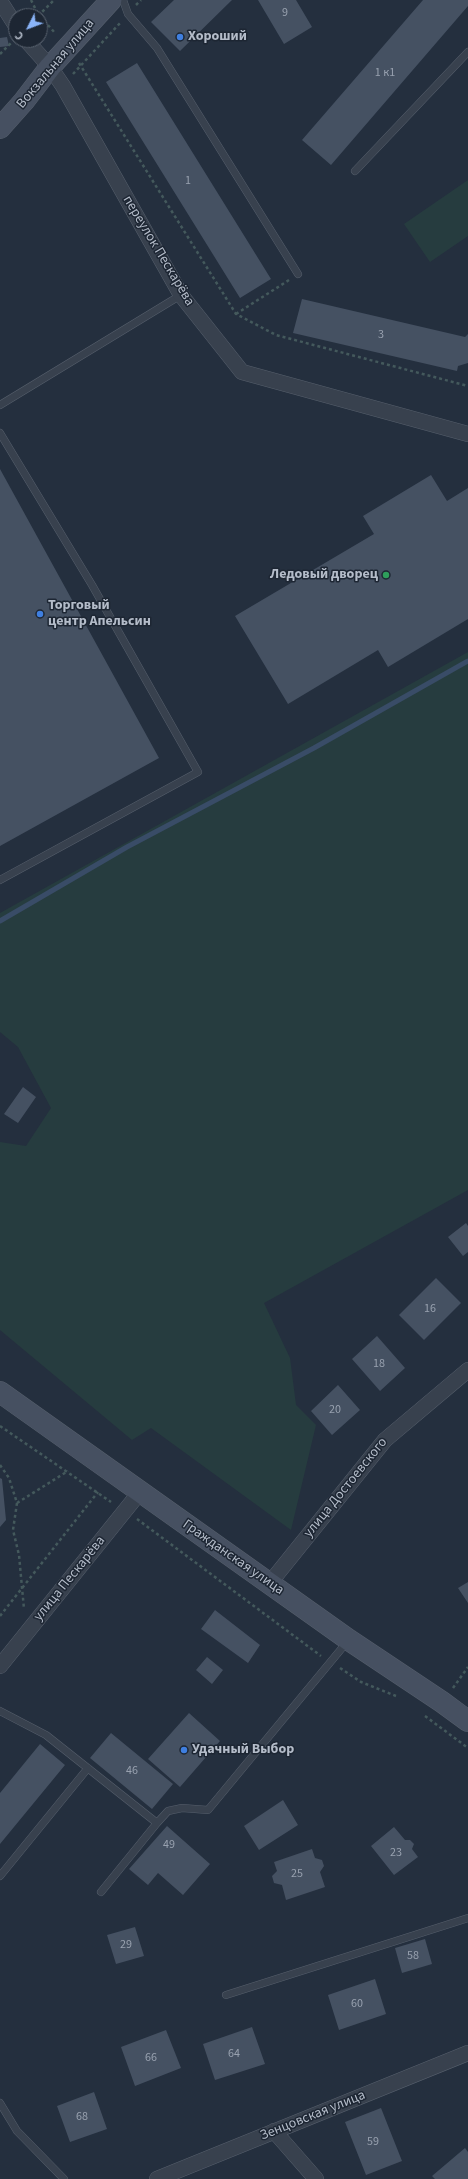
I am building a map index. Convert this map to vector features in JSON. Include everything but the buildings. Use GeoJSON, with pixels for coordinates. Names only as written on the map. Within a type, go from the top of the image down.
{"type":"FeatureCollection","features":[{"type":"Feature","properties":{"kind":"main road","name":"Вокзальная улица"},"geometry":{"type":"LineString","coordinates":[[0,128],[24,101],[50,67],[112,0]]}},
{"type":"Feature","properties":{"kind":"main road","name":"Гражданская улица"},"geometry":{"type":"LineString","coordinates":[[0,1392],[269,1584],[468,1721]]}},
{"type":"Feature","properties":{"kind":"street"},"geometry":{"type":"LineString","coordinates":[[0,1],[8,14]]}},
{"type":"Feature","properties":{"kind":"street","name":"переулок Пескарёва"},"geometry":{"type":"LineString","coordinates":[[33,48],[50,67],[63,86],[181,295],[242,372],[468,434]]}},
{"type":"Feature","properties":{"kind":"street","name":"улица Достоевского"},"geometry":{"type":"LineString","coordinates":[[269,1584],[385,1440],[468,1370]]}},
{"type":"Feature","properties":{"kind":"street","name":"улица Пескарёва"},"geometry":{"type":"LineString","coordinates":[[0,1666],[140,1492]]}},
{"type":"Feature","properties":{"kind":"street","name":"Зенцовская улица"},"geometry":{"type":"LineString","coordinates":[[157,2179],[468,2053]]}},
{"type":"Feature","properties":{"kind":"street"},"geometry":{"type":"LineString","coordinates":[[274,2131],[316,2179]]}},
{"type":"Feature","properties":{"kind":"lane"},"geometry":{"type":"LineString","coordinates":[[123,0],[128,14],[157,48],[298,274]]}},
{"type":"Feature","properties":{"kind":"lane"},"geometry":{"type":"LineString","coordinates":[[355,171],[468,52]]}},
{"type":"Feature","properties":{"kind":"lane"},"geometry":{"type":"LineString","coordinates":[[0,405],[181,295]]}},
{"type":"Feature","properties":{"kind":"lane"},"geometry":{"type":"LineString","coordinates":[[0,433],[92,585],[198,772],[0,880]]}},
{"type":"Feature","properties":{"kind":"lane"},"geometry":{"type":"LineString","coordinates":[[101,1892],[168,1811],[182,1808],[208,1810],[349,1640]]}},
{"type":"Feature","properties":{"kind":"lane"},"geometry":{"type":"LineString","coordinates":[[0,1711],[46,1735],[157,1823]]}},
{"type":"Feature","properties":{"kind":"lane"},"geometry":{"type":"LineString","coordinates":[[0,1876],[88,1768]]}},
{"type":"Feature","properties":{"kind":"lane"},"geometry":{"type":"LineString","coordinates":[[226,1995],[468,1918]]}},
{"type":"Feature","properties":{"kind":"lane"},"geometry":{"type":"LineString","coordinates":[[0,2103],[17,2131],[64,2179]]}},
{"type":"Feature","properties":{"kind":"path"},"geometry":{"type":"LineString","coordinates":[[46,8],[54,0]]}},
{"type":"Feature","properties":{"kind":"path"},"geometry":{"type":"LineString","coordinates":[[63,86],[141,0]]}},
{"type":"Feature","properties":{"kind":"path"},"geometry":{"type":"LineString","coordinates":[[48,26],[68,47],[81,65],[236,314],[276,335],[468,386]]}},
{"type":"Feature","properties":{"kind":"path"},"geometry":{"type":"LineString","coordinates":[[0,54],[8,46]]}},
{"type":"Feature","properties":{"kind":"path"},"geometry":{"type":"LineString","coordinates":[[236,314],[298,274]]}},
{"type":"Feature","properties":{"kind":"path"},"geometry":{"type":"LineString","coordinates":[[0,1426],[125,1511],[330,1662],[361,1682],[402,1698]]}},
{"type":"Feature","properties":{"kind":"path"},"geometry":{"type":"LineString","coordinates":[[0,1465],[9,1478],[17,1503],[13,1530],[19,1555],[26,1632]]}},
{"type":"Feature","properties":{"kind":"path"},"geometry":{"type":"LineString","coordinates":[[17,1503],[68,1471]]}},
{"type":"Feature","properties":{"kind":"path"},"geometry":{"type":"LineString","coordinates":[[0,1616],[98,1492]]}},
{"type":"Feature","properties":{"kind":"path"},"geometry":{"type":"LineString","coordinates":[[442,1702],[468,1667]]}},
{"type":"Feature","properties":{"kind":"path"},"geometry":{"type":"LineString","coordinates":[[420,1712],[468,1748]]}},
{"type":"Feature","properties":{"kind":"green space"},"geometry":{"type":"Polygon","coordinates":[[[468,180],[468,236],[430,262],[404,224],[468,180]]]}},
{"type":"Feature","properties":{"kind":"green space"},"geometry":{"type":"Polygon","coordinates":[[[468,652],[468,1190],[264,1303],[290,1358],[296,1405],[316,1425],[291,1530],[151,1428],[132,1440],[0,1330],[0,1142],[26,1146],[51,1108],[18,1047],[0,1032],[0,913],[468,652]]]}},
{"type":"Feature","properties":{"kind":"waterway"},"geometry":{"type":"LineString","coordinates":[[0,921],[127,847],[314,748],[468,661]]}},
{"type":"Feature","properties":{"kind":"place","name":"Хороший"},"geometry":{"type":"Point","coordinates":[180,37]}},
{"type":"Feature","properties":{"kind":"place","name":"Ледовый дворец"},"geometry":{"type":"Point","coordinates":[386,575]}},
{"type":"Feature","properties":{"kind":"place","name":"Торговый центр Апельсин"},"geometry":{"type":"Point","coordinates":[40,614]}},
{"type":"Feature","properties":{"kind":"place","name":"Удачный Выбор"},"geometry":{"type":"Point","coordinates":[184,1750]}}]}
